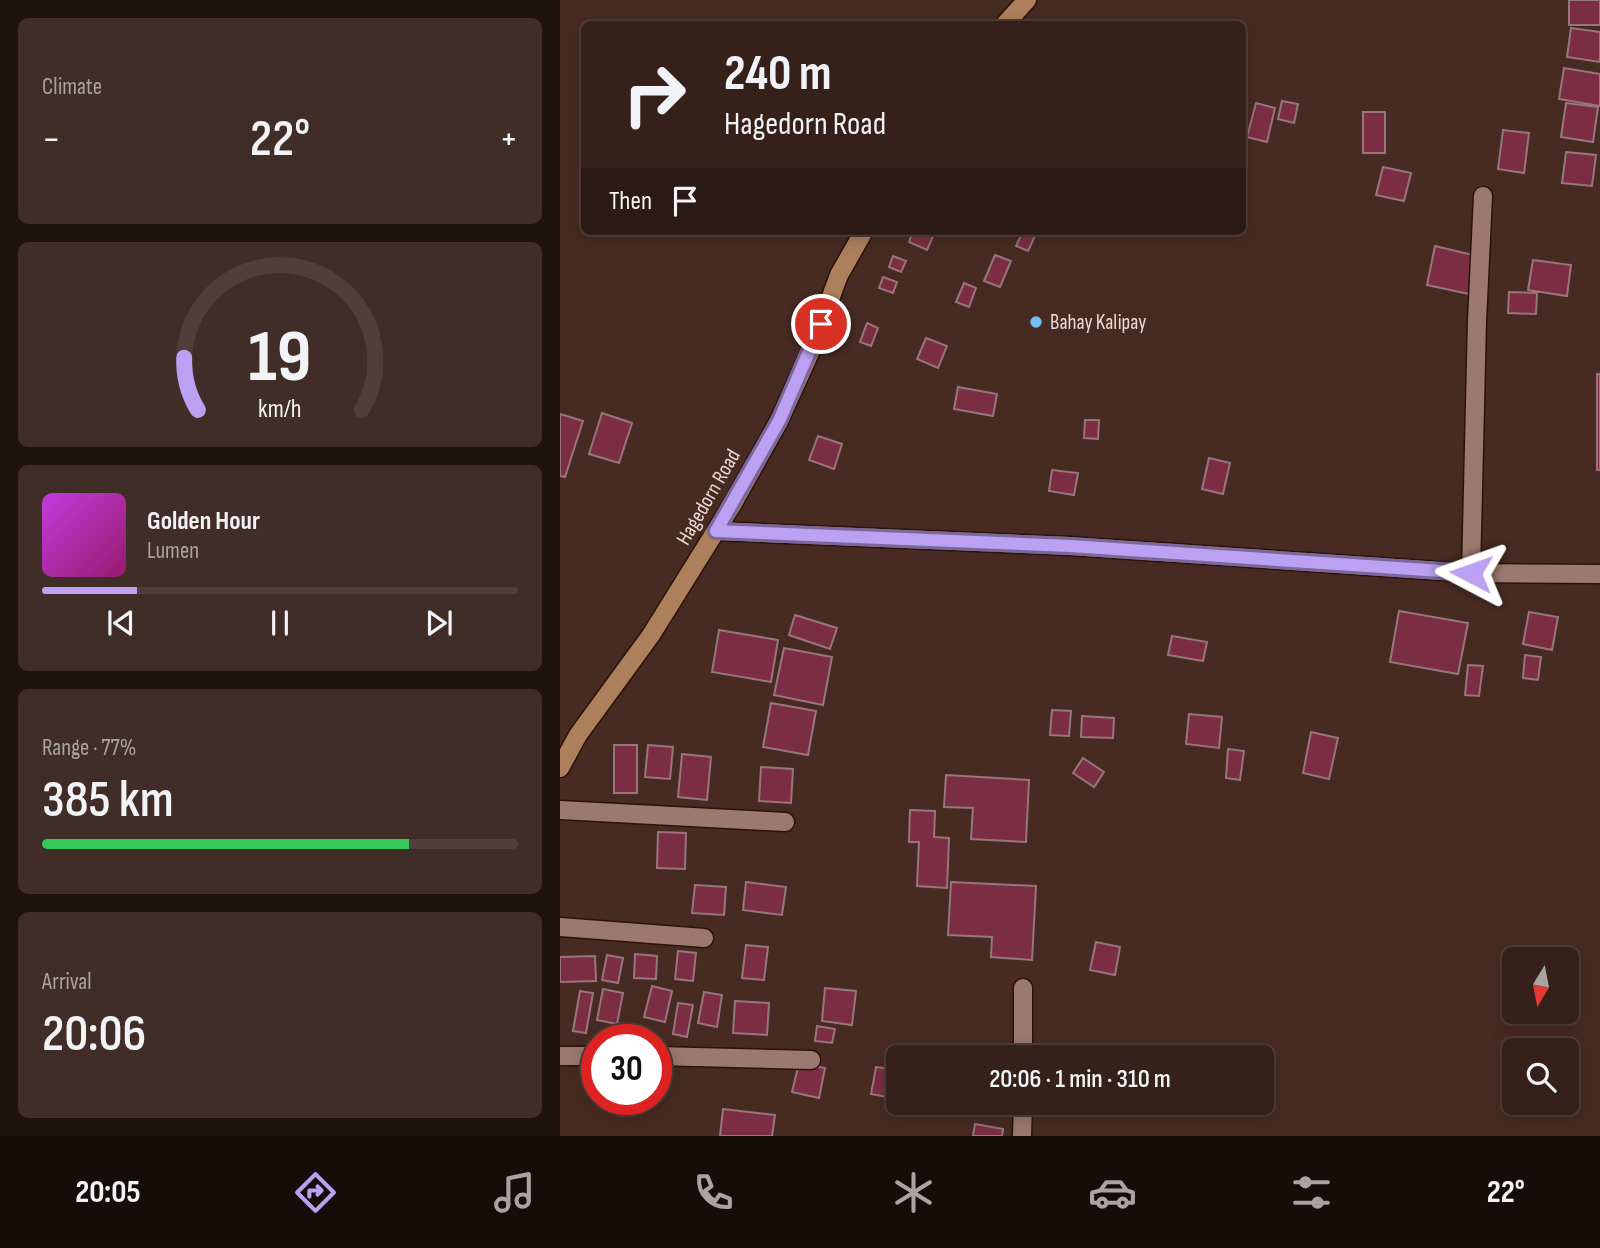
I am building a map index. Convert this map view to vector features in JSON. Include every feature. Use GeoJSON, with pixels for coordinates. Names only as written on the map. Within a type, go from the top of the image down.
{"type":"FeatureCollection","features":[{"type":"Feature","properties":{"kind":"street"},"geometry":{"type":"LineString","coordinates":[[1008,21],[1027,0]]}},
{"type":"Feature","properties":{"kind":"street"},"geometry":{"type":"LineString","coordinates":[[1471,573],[1483,196]]}},
{"type":"Feature","properties":{"kind":"street","name":"Hagedorn Road"},"geometry":{"type":"LineString","coordinates":[[560,768],[578,735],[651,635],[716,531],[779,421],[839,275],[862,235]]}},
{"type":"Feature","properties":{"kind":"street"},"geometry":{"type":"LineString","coordinates":[[716,531],[1070,546],[1471,573],[1600,574]]}},
{"type":"Feature","properties":{"kind":"street"},"geometry":{"type":"LineString","coordinates":[[560,810],[785,822]]}},
{"type":"Feature","properties":{"kind":"street"},"geometry":{"type":"LineString","coordinates":[[560,927],[704,939]]}},
{"type":"Feature","properties":{"kind":"street"},"geometry":{"type":"LineString","coordinates":[[1023,988],[1023,1045]]}},
{"type":"Feature","properties":{"kind":"street"},"geometry":{"type":"LineString","coordinates":[[560,1056],[581,1056]]}},
{"type":"Feature","properties":{"kind":"street"},"geometry":{"type":"LineString","coordinates":[[672,1056],[811,1060]]}},
{"type":"Feature","properties":{"kind":"street"},"geometry":{"type":"LineString","coordinates":[[1022,1136],[1023,1115]]}},
{"type":"Feature","properties":{"kind":"building"},"geometry":{"type":"Polygon","coordinates":[[[1569,0],[1600,0],[1600,25],[1569,25],[1569,0]]]}},
{"type":"Feature","properties":{"kind":"building"},"geometry":{"type":"Polygon","coordinates":[[[1571,28],[1600,32],[1600,62],[1567,57],[1571,28]]]}},
{"type":"Feature","properties":{"kind":"building"},"geometry":{"type":"Polygon","coordinates":[[[1564,68],[1600,74],[1600,106],[1559,99],[1564,68]]]}},
{"type":"Feature","properties":{"kind":"building"},"geometry":{"type":"Polygon","coordinates":[[[1282,101],[1298,104],[1294,123],[1278,119],[1282,101]]]}},
{"type":"Feature","properties":{"kind":"building"},"geometry":{"type":"Polygon","coordinates":[[[1256,103],[1275,108],[1267,142],[1247,137],[1256,103]]]}},
{"type":"Feature","properties":{"kind":"building"},"geometry":{"type":"Polygon","coordinates":[[[1566,103],[1598,107],[1593,142],[1561,137],[1566,103]]]}},
{"type":"Feature","properties":{"kind":"building"},"geometry":{"type":"Polygon","coordinates":[[[1363,112],[1385,112],[1385,153],[1363,153],[1363,112]]]}},
{"type":"Feature","properties":{"kind":"building"},"geometry":{"type":"Polygon","coordinates":[[[1503,130],[1529,133],[1524,173],[1498,169],[1503,130]]]}},
{"type":"Feature","properties":{"kind":"building"},"geometry":{"type":"Polygon","coordinates":[[[1566,152],[1596,155],[1592,186],[1562,183],[1566,152]]]}},
{"type":"Feature","properties":{"kind":"building"},"geometry":{"type":"Polygon","coordinates":[[[1383,167],[1411,173],[1404,201],[1376,195],[1383,167]]]}},
{"type":"Feature","properties":{"kind":"building"},"geometry":{"type":"Polygon","coordinates":[[[912,235],[934,235],[927,250],[909,242],[912,235]]]}},
{"type":"Feature","properties":{"kind":"building"},"geometry":{"type":"Polygon","coordinates":[[[1021,235],[1035,236],[1028,251],[1016,246],[1021,235]]]}},
{"type":"Feature","properties":{"kind":"building"},"geometry":{"type":"Polygon","coordinates":[[[1435,246],[1477,256],[1469,294],[1427,285],[1435,246]]]}},
{"type":"Feature","properties":{"kind":"building"},"geometry":{"type":"Polygon","coordinates":[[[995,255],[1011,261],[1000,287],[984,281],[995,255]]]}},
{"type":"Feature","properties":{"kind":"building"},"geometry":{"type":"Polygon","coordinates":[[[893,256],[906,261],[901,272],[889,267],[893,256]]]}},
{"type":"Feature","properties":{"kind":"building"},"geometry":{"type":"Polygon","coordinates":[[[1533,260],[1571,265],[1567,296],[1528,290],[1533,260]]]}},
{"type":"Feature","properties":{"kind":"building"},"geometry":{"type":"Polygon","coordinates":[[[883,277],[897,282],[893,293],[879,288],[883,277]]]}},
{"type":"Feature","properties":{"kind":"building"},"geometry":{"type":"Polygon","coordinates":[[[964,283],[976,288],[969,307],[956,302],[964,283]]]}},
{"type":"Feature","properties":{"kind":"building"},"geometry":{"type":"Polygon","coordinates":[[[1509,292],[1537,293],[1536,314],[1508,313],[1509,292]]]}},
{"type":"Feature","properties":{"kind":"building"},"geometry":{"type":"Polygon","coordinates":[[[867,323],[878,328],[871,346],[860,342],[867,323]]]}},
{"type":"Feature","properties":{"kind":"building"},"geometry":{"type":"Polygon","coordinates":[[[926,338],[947,346],[938,368],[917,359],[926,338]]]}},
{"type":"Feature","properties":{"kind":"building"},"geometry":{"type":"Polygon","coordinates":[[[1597,374],[1600,374],[1600,470],[1597,470],[1597,374]]]}},
{"type":"Feature","properties":{"kind":"building"},"geometry":{"type":"Polygon","coordinates":[[[958,387],[997,394],[993,416],[954,409],[958,387]]]}},
{"type":"Feature","properties":{"kind":"building"},"geometry":{"type":"Polygon","coordinates":[[[602,413],[632,423],[619,463],[589,454],[602,413]]]}},
{"type":"Feature","properties":{"kind":"building"},"geometry":{"type":"Polygon","coordinates":[[[560,414],[583,421],[565,477],[560,476],[560,414]]]}},
{"type":"Feature","properties":{"kind":"building"},"geometry":{"type":"Polygon","coordinates":[[[1085,420],[1099,420],[1098,439],[1084,438],[1085,420]]]}},
{"type":"Feature","properties":{"kind":"building"},"geometry":{"type":"Polygon","coordinates":[[[818,436],[842,444],[834,469],[809,460],[818,436]]]}},
{"type":"Feature","properties":{"kind":"building"},"geometry":{"type":"Polygon","coordinates":[[[1209,458],[1230,463],[1223,494],[1202,489],[1209,458]]]}},
{"type":"Feature","properties":{"kind":"building"},"geometry":{"type":"Polygon","coordinates":[[[1052,470],[1078,473],[1074,495],[1049,491],[1052,470]]]}},
{"type":"Feature","properties":{"kind":"building"},"geometry":{"type":"Polygon","coordinates":[[[1399,611],[1468,623],[1458,674],[1390,662],[1399,611]]]}},
{"type":"Feature","properties":{"kind":"building"},"geometry":{"type":"Polygon","coordinates":[[[1529,612],[1558,617],[1552,650],[1523,644],[1529,612]]]}},
{"type":"Feature","properties":{"kind":"building"},"geometry":{"type":"Polygon","coordinates":[[[795,615],[837,628],[830,649],[789,635],[795,615]]]}},
{"type":"Feature","properties":{"kind":"building"},"geometry":{"type":"Polygon","coordinates":[[[719,630],[778,640],[771,682],[712,672],[719,630]]]}},
{"type":"Feature","properties":{"kind":"building"},"geometry":{"type":"Polygon","coordinates":[[[1172,636],[1207,642],[1203,661],[1168,655],[1172,636]]]}},
{"type":"Feature","properties":{"kind":"building"},"geometry":{"type":"Polygon","coordinates":[[[784,648],[832,657],[823,705],[774,695],[784,648]]]}},
{"type":"Feature","properties":{"kind":"building"},"geometry":{"type":"Polygon","coordinates":[[[1525,655],[1541,657],[1538,680],[1523,678],[1525,655]]]}},
{"type":"Feature","properties":{"kind":"building"},"geometry":{"type":"Polygon","coordinates":[[[1468,665],[1483,666],[1479,696],[1465,695],[1468,665]]]}},
{"type":"Feature","properties":{"kind":"building"},"geometry":{"type":"Polygon","coordinates":[[[771,703],[816,711],[808,755],[763,747],[771,703]]]}},
{"type":"Feature","properties":{"kind":"building"},"geometry":{"type":"Polygon","coordinates":[[[1052,710],[1071,711],[1069,736],[1050,735],[1052,710]]]}},
{"type":"Feature","properties":{"kind":"building"},"geometry":{"type":"Polygon","coordinates":[[[1189,714],[1222,717],[1219,748],[1186,744],[1189,714]]]}},
{"type":"Feature","properties":{"kind":"building"},"geometry":{"type":"Polygon","coordinates":[[[1082,716],[1114,718],[1113,738],[1081,737],[1082,716]]]}},
{"type":"Feature","properties":{"kind":"building"},"geometry":{"type":"Polygon","coordinates":[[[1311,732],[1338,738],[1329,779],[1303,773],[1311,732]]]}},
{"type":"Feature","properties":{"kind":"building"},"geometry":{"type":"Polygon","coordinates":[[[614,745],[637,745],[637,793],[614,793],[614,745]]]}},
{"type":"Feature","properties":{"kind":"building"},"geometry":{"type":"Polygon","coordinates":[[[648,745],[673,747],[670,779],[645,777],[648,745]]]}},
{"type":"Feature","properties":{"kind":"building"},"geometry":{"type":"Polygon","coordinates":[[[1228,749],[1244,751],[1240,780],[1226,778],[1228,749]]]}},
{"type":"Feature","properties":{"kind":"building"},"geometry":{"type":"Polygon","coordinates":[[[682,754],[711,757],[707,800],[678,797],[682,754]]]}},
{"type":"Feature","properties":{"kind":"building"},"geometry":{"type":"Polygon","coordinates":[[[1083,758],[1104,772],[1094,787],[1073,773],[1083,758]]]}},
{"type":"Feature","properties":{"kind":"building"},"geometry":{"type":"Polygon","coordinates":[[[761,767],[793,769],[791,803],[759,801],[761,767]]]}},
{"type":"Feature","properties":{"kind":"building"},"geometry":{"type":"Polygon","coordinates":[[[946,775],[1029,780],[1026,842],[971,839],[973,808],[944,807],[946,775]]]}},
{"type":"Feature","properties":{"kind":"building"},"geometry":{"type":"Polygon","coordinates":[[[910,810],[935,811],[934,837],[949,838],[947,888],[917,886],[919,842],[909,842],[910,810]]]}},
{"type":"Feature","properties":{"kind":"building"},"geometry":{"type":"Polygon","coordinates":[[[658,832],[686,833],[685,869],[657,868],[658,832]]]}},
{"type":"Feature","properties":{"kind":"building"},"geometry":{"type":"Polygon","coordinates":[[[746,882],[786,887],[782,915],[743,910],[746,882]]]}},
{"type":"Feature","properties":{"kind":"building"},"geometry":{"type":"Polygon","coordinates":[[[951,882],[1036,886],[1032,960],[991,957],[992,937],[948,935],[951,882]]]}},
{"type":"Feature","properties":{"kind":"building"},"geometry":{"type":"Polygon","coordinates":[[[695,885],[726,887],[724,915],[692,913],[695,885]]]}},
{"type":"Feature","properties":{"kind":"building"},"geometry":{"type":"Polygon","coordinates":[[[1096,942],[1120,947],[1115,975],[1090,970],[1096,942]]]}},
{"type":"Feature","properties":{"kind":"building"},"geometry":{"type":"Polygon","coordinates":[[[746,945],[768,947],[764,980],[742,978],[746,945]]]}},
{"type":"Feature","properties":{"kind":"building"},"geometry":{"type":"Polygon","coordinates":[[[678,951],[696,953],[693,981],[675,979],[678,951]]]}},
{"type":"Feature","properties":{"kind":"building"},"geometry":{"type":"Polygon","coordinates":[[[635,954],[657,956],[656,979],[634,978],[635,954]]]}},
{"type":"Feature","properties":{"kind":"building"},"geometry":{"type":"Polygon","coordinates":[[[607,955],[623,958],[618,983],[602,980],[607,955]]]}},
{"type":"Feature","properties":{"kind":"building"},"geometry":{"type":"Polygon","coordinates":[[[595,956],[596,981],[560,982],[560,957],[595,956]]]}},
{"type":"Feature","properties":{"kind":"building"},"geometry":{"type":"Polygon","coordinates":[[[652,986],[672,991],[665,1022],[644,1017],[652,986]]]}},
{"type":"Feature","properties":{"kind":"building"},"geometry":{"type":"Polygon","coordinates":[[[825,988],[856,991],[852,1025],[822,1021],[825,988]]]}},
{"type":"Feature","properties":{"kind":"building"},"geometry":{"type":"Polygon","coordinates":[[[603,989],[623,993],[617,1024],[597,1020],[603,989]]]}},
{"type":"Feature","properties":{"kind":"building"},"geometry":{"type":"Polygon","coordinates":[[[580,991],[593,993],[588,1024],[581,1024],[581,1032],[573,1031],[580,991]]]}},
{"type":"Feature","properties":{"kind":"building"},"geometry":{"type":"Polygon","coordinates":[[[704,992],[722,995],[717,1027],[698,1023],[704,992]]]}},
{"type":"Feature","properties":{"kind":"building"},"geometry":{"type":"Polygon","coordinates":[[[735,1001],[769,1003],[767,1035],[733,1033],[735,1001]]]}},
{"type":"Feature","properties":{"kind":"building"},"geometry":{"type":"Polygon","coordinates":[[[678,1003],[693,1005],[687,1037],[673,1034],[678,1003]]]}},
{"type":"Feature","properties":{"kind":"building"},"geometry":{"type":"Polygon","coordinates":[[[817,1026],[835,1029],[832,1043],[815,1041],[817,1026]]]}},
{"type":"Feature","properties":{"kind":"building"},"geometry":{"type":"Polygon","coordinates":[[[799,1063],[825,1068],[819,1098],[792,1092],[799,1063]]]}},
{"type":"Feature","properties":{"kind":"building"},"geometry":{"type":"Polygon","coordinates":[[[876,1067],[886,1068],[886,1097],[871,1094],[876,1067]]]}},
{"type":"Feature","properties":{"kind":"building"},"geometry":{"type":"Polygon","coordinates":[[[723,1109],[775,1115],[772,1136],[720,1136],[723,1109]]]}},
{"type":"Feature","properties":{"kind":"building"},"geometry":{"type":"Polygon","coordinates":[[[975,1124],[1003,1129],[1002,1136],[973,1136],[975,1124]]]}},
{"type":"Feature","properties":{"kind":"place","name":"Bahay Kalipay"},"geometry":{"type":"Point","coordinates":[1036,322]}},
{"type":"Feature","properties":{"kind":"route"},"geometry":{"type":"LineString","coordinates":[[821,324],[779,421],[716,531],[1070,546],[1471,573]]}}]}
